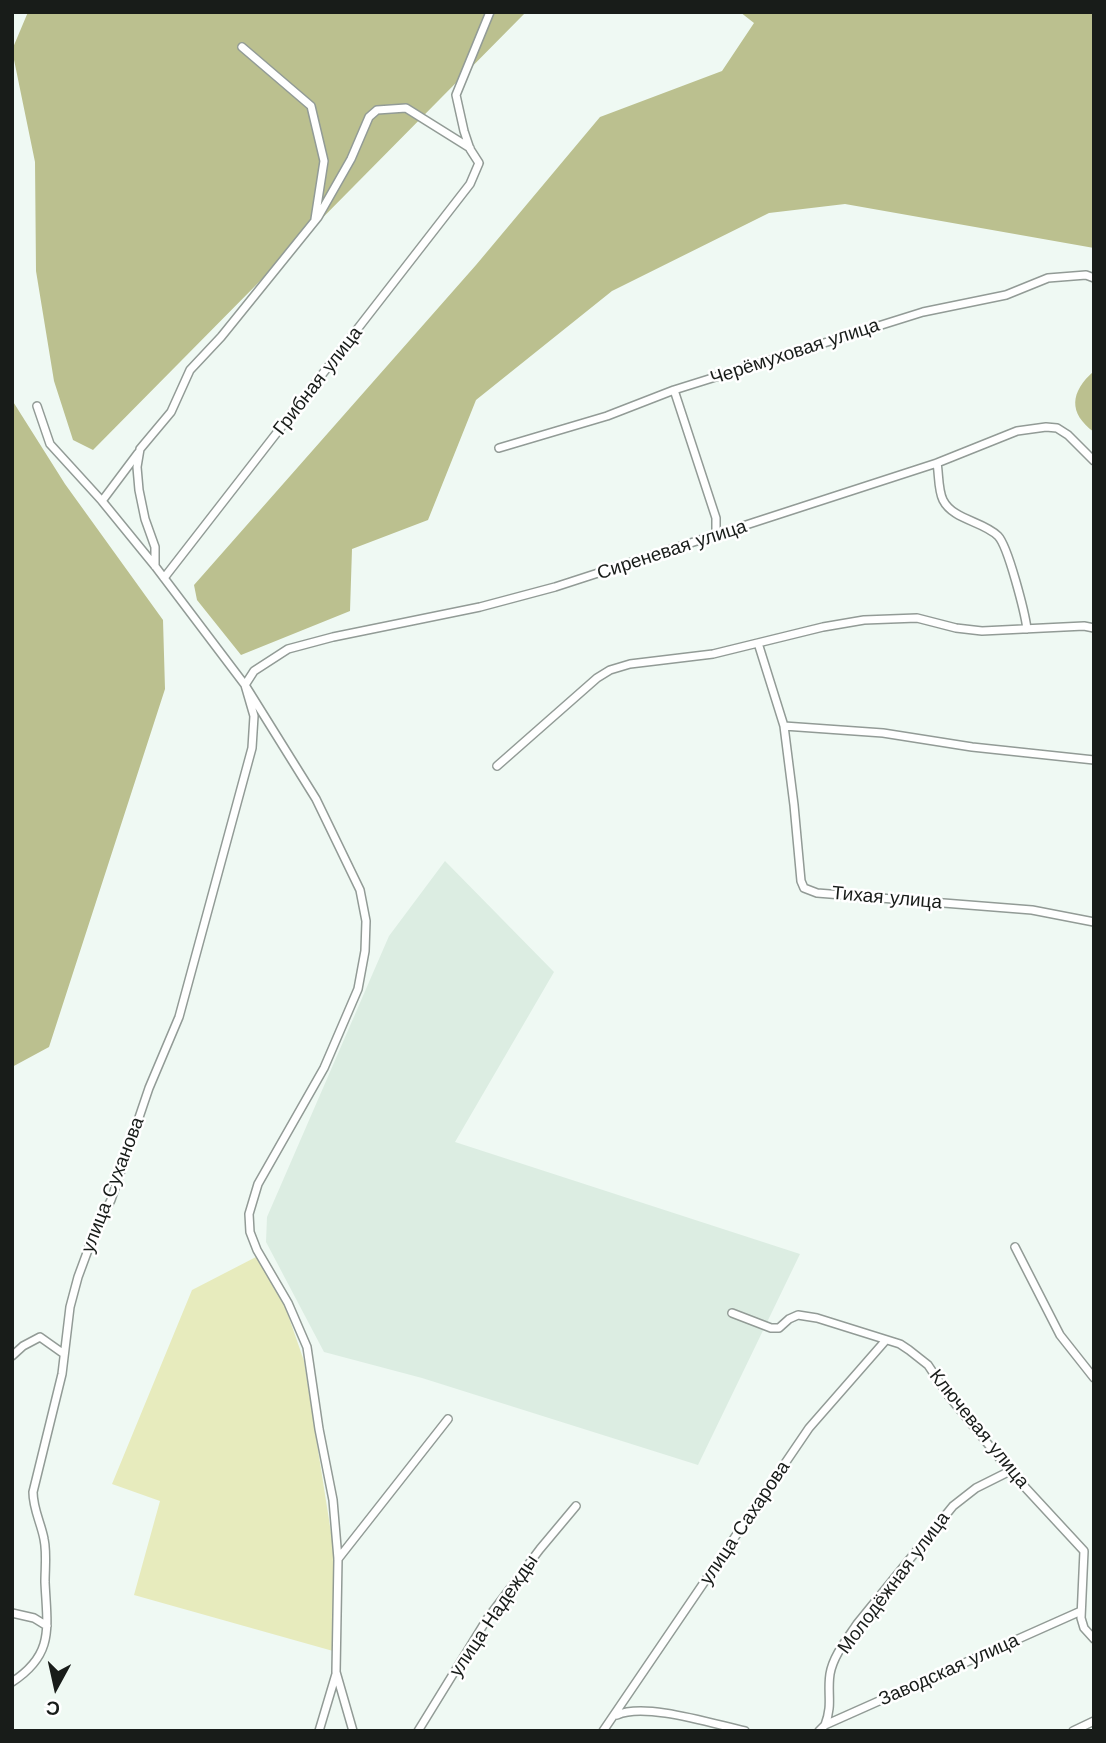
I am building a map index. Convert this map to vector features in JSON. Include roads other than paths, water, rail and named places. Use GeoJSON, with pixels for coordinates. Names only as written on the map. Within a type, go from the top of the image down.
{"type":"FeatureCollection","features":[{"type":"Feature","properties":{"kind":"street"},"geometry":{"type":"LineString","coordinates":[[470,149],[456,95],[490,12]]}},
{"type":"Feature","properties":{"kind":"street"},"geometry":{"type":"LineString","coordinates":[[242,47],[311,106],[324,161],[314,223]]}},
{"type":"Feature","properties":{"kind":"street"},"geometry":{"type":"LineString","coordinates":[[102,501],[170,412],[190,370],[221,337],[314,223],[351,159],[369,117],[377,110],[406,108],[470,149]]}},
{"type":"Feature","properties":{"kind":"street","name":"Грибная улица"},"geometry":{"type":"LineString","coordinates":[[164,578],[470,184],[479,163],[470,149]]}},
{"type":"Feature","properties":{"kind":"street","name":"Черёмуховая улица"},"geometry":{"type":"LineString","coordinates":[[499,448],[607,416],[674,390],[923,312],[1006,295],[1048,278],[1086,275],[1094,278]]}},
{"type":"Feature","properties":{"kind":"street"},"geometry":{"type":"LineString","coordinates":[[674,390],[716,518],[716,533],[711,538]]}},
{"type":"Feature","properties":{"kind":"street"},"geometry":{"type":"LineString","coordinates":[[37,406],[50,444],[102,501],[155,566],[245,685],[316,799],[360,890],[366,921],[365,951],[358,989],[324,1068],[258,1184],[248,1214],[250,1233],[257,1251],[288,1303],[307,1347],[333,1500],[338,1559],[336,1672],[319,1731]]}},
{"type":"Feature","properties":{"kind":"street","name":"Сиреневая улица"},"geometry":{"type":"LineString","coordinates":[[245,685],[254,671],[288,649],[333,637],[480,607],[555,587],[937,463],[1017,431],[1057,428],[1094,461]]}},
{"type":"Feature","properties":{"kind":"street"},"geometry":{"type":"LineString","coordinates":[[140,449],[137,467],[139,490],[155,547],[155,566]]}},
{"type":"Feature","properties":{"kind":"street"},"geometry":{"type":"LineString","coordinates":[[937,463],[942,494],[949,508],[998,536],[1005,548],[1024,608],[1027,629]]}},
{"type":"Feature","properties":{"kind":"street"},"geometry":{"type":"LineString","coordinates":[[497,766],[597,678],[610,670],[630,664],[713,654],[864,620],[899,617],[982,631],[1094,626]]}},
{"type":"Feature","properties":{"kind":"street","name":"Тихая улица"},"geometry":{"type":"LineString","coordinates":[[758,643],[784,726],[800,881],[810,891],[1032,910],[1094,922]]}},
{"type":"Feature","properties":{"kind":"street","name":"улица Суханова"},"geometry":{"type":"LineString","coordinates":[[12,1682],[36,1662],[44,1645],[47,1626],[44,1539],[33,1503],[33,1492],[62,1374],[70,1307],[95,1231],[111,1200],[149,1088],[179,1017],[244,781],[254,733],[254,716],[245,685]]}},
{"type":"Feature","properties":{"kind":"street"},"geometry":{"type":"LineString","coordinates":[[784,726],[883,733],[972,747],[1094,760]]}},
{"type":"Feature","properties":{"kind":"street"},"geometry":{"type":"LineString","coordinates":[[1016,1247],[1060,1335],[1094,1378]]}},
{"type":"Feature","properties":{"kind":"street","name":"Ключевая улица"},"geometry":{"type":"LineString","coordinates":[[732,1313],[771,1328],[779,1328],[798,1315],[817,1318],[900,1344],[928,1365],[948,1395],[1010,1471],[1084,1551],[1081,1611],[1084,1628],[1094,1639]]}},
{"type":"Feature","properties":{"kind":"street"},"geometry":{"type":"LineString","coordinates":[[12,1356],[40,1336],[64,1354]]}},
{"type":"Feature","properties":{"kind":"street","name":"улица Сахарова"},"geometry":{"type":"LineString","coordinates":[[603,1731],[810,1427],[886,1340]]}},
{"type":"Feature","properties":{"kind":"street"},"geometry":{"type":"LineString","coordinates":[[338,1559],[448,1419]]}},
{"type":"Feature","properties":{"kind":"street","name":"Молодёжная улица"},"geometry":{"type":"LineString","coordinates":[[822,1728],[831,1701],[830,1672],[843,1644],[857,1624],[953,1506],[976,1488],[1010,1471]]}},
{"type":"Feature","properties":{"kind":"street","name":"улица Надежды"},"geometry":{"type":"LineString","coordinates":[[418,1731],[487,1619],[576,1506]]}},
{"type":"Feature","properties":{"kind":"street","name":"Заводская улица"},"geometry":{"type":"LineString","coordinates":[[822,1728],[1081,1611]]}},
{"type":"Feature","properties":{"kind":"street"},"geometry":{"type":"LineString","coordinates":[[12,1612],[34,1618],[47,1626]]}},
{"type":"Feature","properties":{"kind":"street"},"geometry":{"type":"LineString","coordinates":[[336,1672],[353,1731]]}},
{"type":"Feature","properties":{"kind":"street"},"geometry":{"type":"LineString","coordinates":[[616,1715],[628,1709],[655,1711],[746,1731]]}},
{"type":"Feature","properties":{"kind":"street"},"geometry":{"type":"LineString","coordinates":[[1073,1731],[1094,1721]]}}]}
